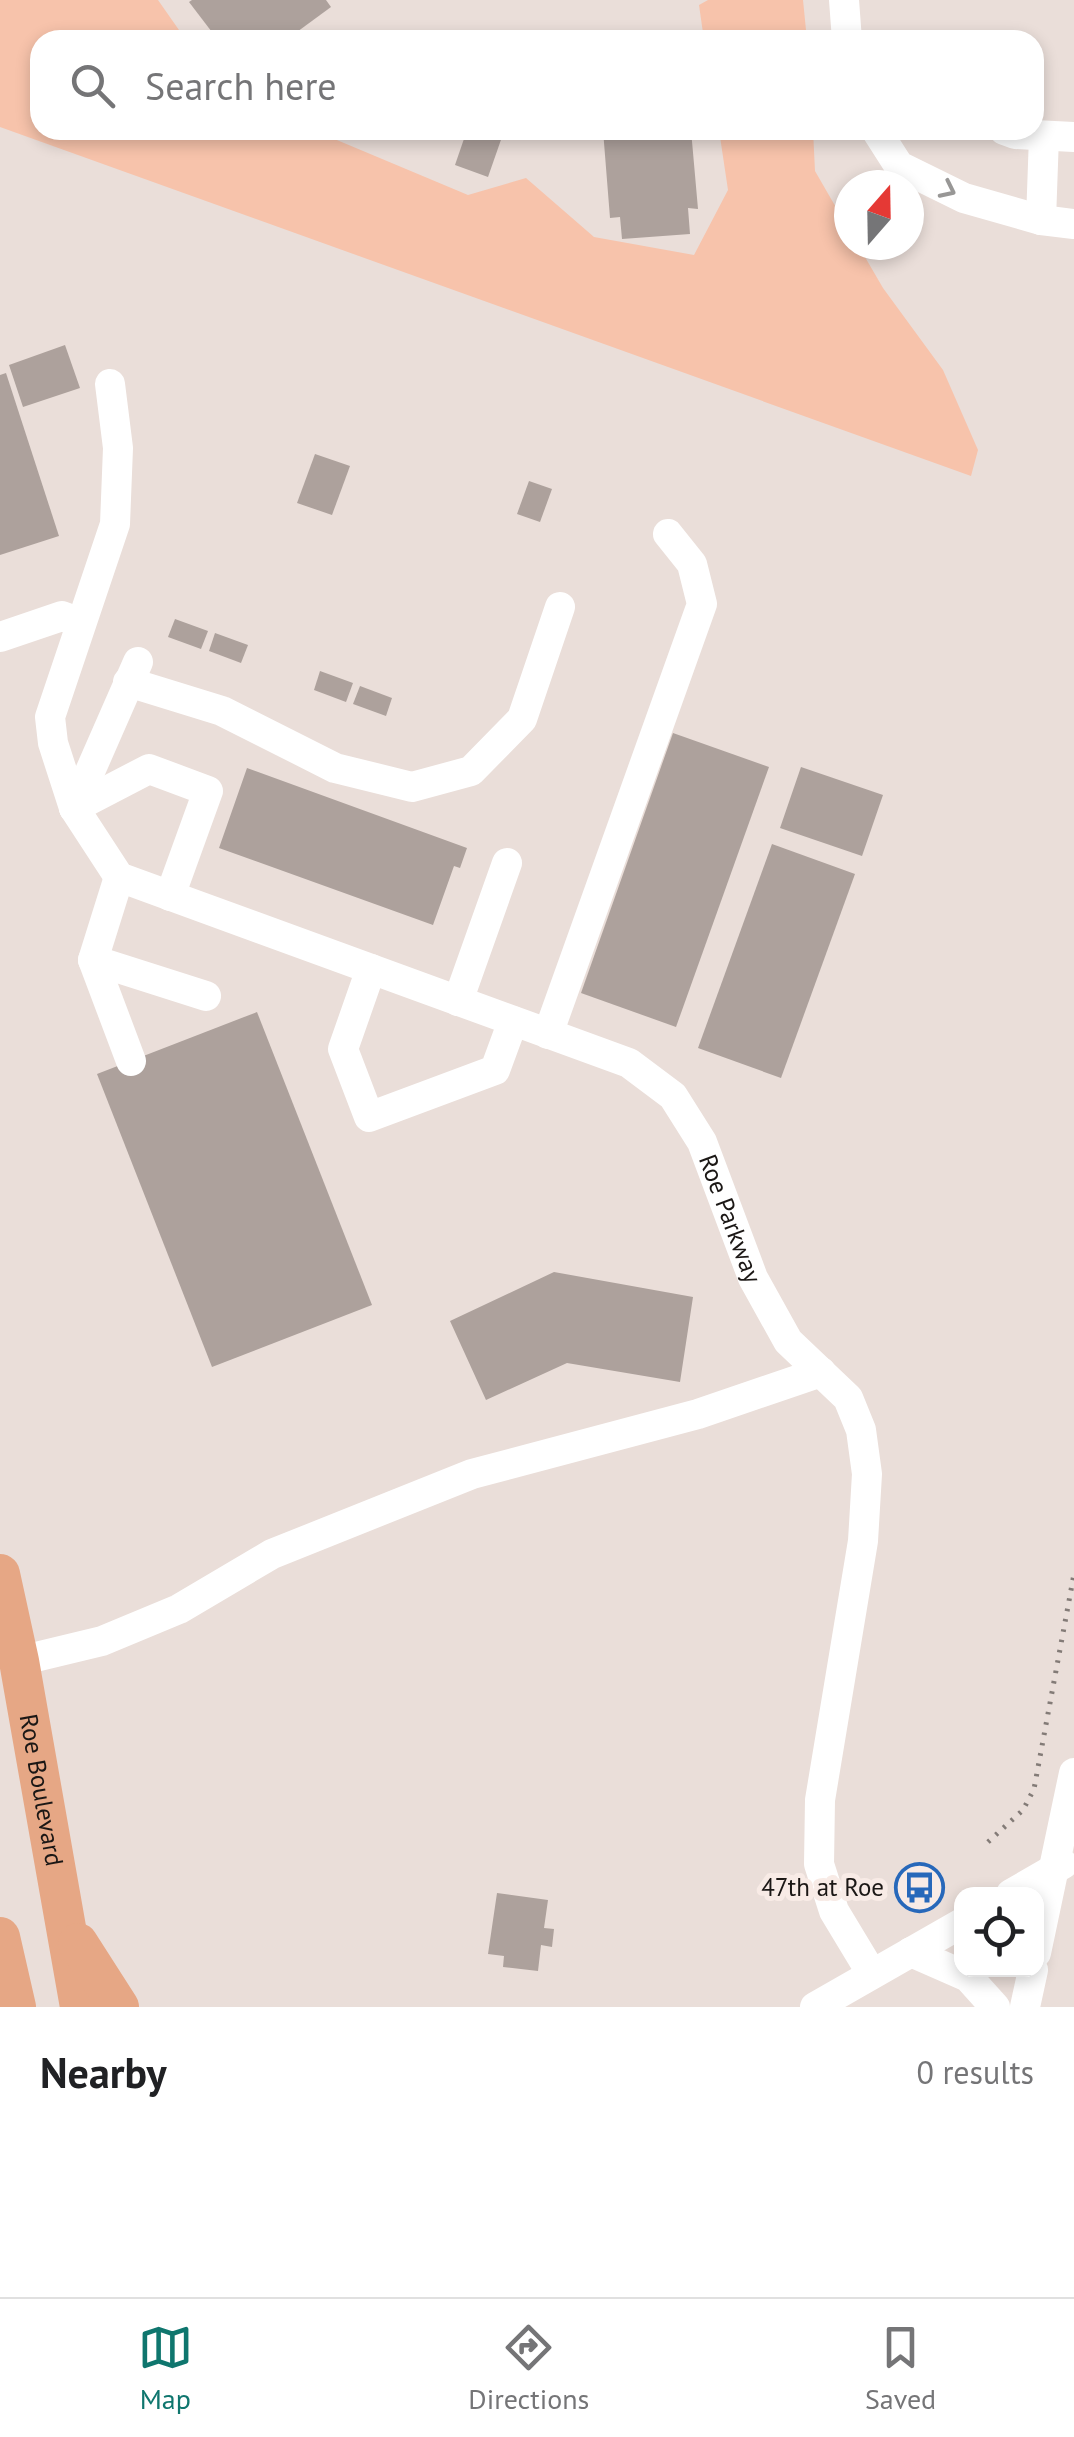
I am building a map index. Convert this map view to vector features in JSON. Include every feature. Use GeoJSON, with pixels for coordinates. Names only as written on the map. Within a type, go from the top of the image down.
{"type":"FeatureCollection","features":[{"type":"Feature","properties":{"kind":"main road","name":"Roe Boulevard"},"geometry":{"type":"LineString","coordinates":[[0,1574],[80,2007]]}},
{"type":"Feature","properties":{"kind":"main road"},"geometry":{"type":"LineString","coordinates":[[66,1922],[119,2007]]}},
{"type":"Feature","properties":{"kind":"main road"},"geometry":{"type":"LineString","coordinates":[[0,1937],[16,2007]]}},
{"type":"Feature","properties":{"kind":"street"},"geometry":{"type":"LineString","coordinates":[[1042,220],[1059,136]]}},
{"type":"Feature","properties":{"kind":"street"},"geometry":{"type":"LineString","coordinates":[[882,140],[898,166],[964,198],[1042,220],[1074,224]]}},
{"type":"Feature","properties":{"kind":"street"},"geometry":{"type":"LineString","coordinates":[[110,384],[118,448],[115,524],[50,717],[53,743],[74,808],[118,877],[93,960],[131,1061]]}},
{"type":"Feature","properties":{"kind":"street"},"geometry":{"type":"LineString","coordinates":[[548,1034],[702,604],[692,564],[668,534]]}},
{"type":"Feature","properties":{"kind":"street"},"geometry":{"type":"LineString","coordinates":[[74,808],[133,672],[222,710],[335,768],[412,788],[471,771],[522,719],[560,607]]}},
{"type":"Feature","properties":{"kind":"street"},"geometry":{"type":"LineString","coordinates":[[0,637],[62,616],[81,622]]}},
{"type":"Feature","properties":{"kind":"street"},"geometry":{"type":"LineString","coordinates":[[74,808],[149,769],[208,791],[170,896]]}},
{"type":"Feature","properties":{"kind":"street"},"geometry":{"type":"LineString","coordinates":[[458,1001],[507,863]]}},
{"type":"Feature","properties":{"kind":"street","name":"Roe Parkway"},"geometry":{"type":"LineString","coordinates":[[118,877],[629,1063],[674,1096],[702,1142],[753,1278],[788,1340],[848,1398],[862,1430],[866,1474],[863,1541],[820,1800],[819,1864],[834,1911],[872,1974]]}},
{"type":"Feature","properties":{"kind":"street"},"geometry":{"type":"LineString","coordinates":[[93,960],[206,996]]}},
{"type":"Feature","properties":{"kind":"street"},"geometry":{"type":"LineString","coordinates":[[372,969],[343,1049],[369,1117],[495,1070],[513,1021]]}},
{"type":"Feature","properties":{"kind":"street"},"geometry":{"type":"LineString","coordinates":[[19,1661],[102,1641],[179,1609],[272,1554],[472,1474],[698,1414],[820,1372]]}},
{"type":"Feature","properties":{"kind":"street"},"geometry":{"type":"LineString","coordinates":[[1044,1927],[1064,1863],[1074,1773]]}},
{"type":"Feature","properties":{"kind":"street"},"geometry":{"type":"LineString","coordinates":[[1022,1887],[1064,1863]]}},
{"type":"Feature","properties":{"kind":"street"},"geometry":{"type":"LineString","coordinates":[[815,2007],[954,1928]]}},
{"type":"Feature","properties":{"kind":"street"},"geometry":{"type":"LineString","coordinates":[[911,1952],[968,1977],[995,2007]]}},
{"type":"Feature","properties":{"kind":"street"},"geometry":{"type":"LineString","coordinates":[[1025,2007],[1031,1977]]}},
{"type":"Feature","properties":{"kind":"path"},"geometry":{"type":"LineString","coordinates":[[988,1842],[1023,1810],[1034,1789],[1074,1574]]}},
{"type":"Feature","properties":{"kind":"shaded area"},"geometry":{"type":"Polygon","coordinates":[[[0,0],[158,0],[179,30],[30,30],[30,138],[0,127],[0,0]]]}},
{"type":"Feature","properties":{"kind":"shaded area"},"geometry":{"type":"Polygon","coordinates":[[[708,0],[803,0],[806,30],[703,30],[699,5],[708,0]]]}},
{"type":"Feature","properties":{"kind":"shaded area"},"geometry":{"type":"Polygon","coordinates":[[[36,140],[337,140],[468,195],[526,178],[594,237],[694,255],[728,190],[720,140],[813,140],[815,171],[834,204],[834,260],[867,260],[943,370],[978,450],[971,476],[36,140]]]}},
{"type":"Feature","properties":{"kind":"building"},"geometry":{"type":"Polygon","coordinates":[[[326,0],[331,7],[300,30],[210,30],[189,2],[326,0]]]}},
{"type":"Feature","properties":{"kind":"building"},"geometry":{"type":"Polygon","coordinates":[[[464,140],[501,140],[488,177],[455,165],[464,140]]]}},
{"type":"Feature","properties":{"kind":"building"},"geometry":{"type":"Polygon","coordinates":[[[604,140],[692,140],[698,209],[688,208],[690,234],[622,239],[620,217],[610,218],[604,140]]]}},
{"type":"Feature","properties":{"kind":"building"},"geometry":{"type":"Polygon","coordinates":[[[65,345],[80,388],[23,407],[9,365],[65,345]]]}},
{"type":"Feature","properties":{"kind":"building"},"geometry":{"type":"Polygon","coordinates":[[[6,373],[59,536],[0,555],[0,375],[6,373]]]}},
{"type":"Feature","properties":{"kind":"building"},"geometry":{"type":"Polygon","coordinates":[[[315,454],[350,466],[332,515],[297,503],[315,454]]]}},
{"type":"Feature","properties":{"kind":"building"},"geometry":{"type":"Polygon","coordinates":[[[529,481],[552,489],[540,522],[517,514],[529,481]]]}},
{"type":"Feature","properties":{"kind":"building"},"geometry":{"type":"Polygon","coordinates":[[[175,619],[208,631],[201,649],[168,637],[175,619]]]}},
{"type":"Feature","properties":{"kind":"building"},"geometry":{"type":"Polygon","coordinates":[[[215,633],[248,645],[241,663],[209,651],[215,633]]]}},
{"type":"Feature","properties":{"kind":"building"},"geometry":{"type":"Polygon","coordinates":[[[320,671],[353,683],[346,702],[314,690],[320,671]]]}},
{"type":"Feature","properties":{"kind":"building"},"geometry":{"type":"Polygon","coordinates":[[[360,686],[392,698],[386,716],[353,704],[360,686]]]}},
{"type":"Feature","properties":{"kind":"building"},"geometry":{"type":"Polygon","coordinates":[[[673,733],[769,767],[676,1027],[581,993],[673,733]]]}},
{"type":"Feature","properties":{"kind":"building"},"geometry":{"type":"Polygon","coordinates":[[[801,767],[883,795],[862,856],[780,828],[801,767]]]}},
{"type":"Feature","properties":{"kind":"building"},"geometry":{"type":"Polygon","coordinates":[[[247,768],[467,848],[460,868],[454,866],[433,925],[219,848],[247,768]]]}},
{"type":"Feature","properties":{"kind":"building"},"geometry":{"type":"Polygon","coordinates":[[[772,844],[855,874],[781,1078],[698,1048],[772,844]]]}},
{"type":"Feature","properties":{"kind":"building"},"geometry":{"type":"Polygon","coordinates":[[[257,1012],[372,1305],[212,1367],[97,1074],[257,1012]]]}},
{"type":"Feature","properties":{"kind":"building"},"geometry":{"type":"Polygon","coordinates":[[[554,1272],[693,1297],[680,1382],[567,1363],[486,1400],[450,1321],[554,1272]]]}},
{"type":"Feature","properties":{"kind":"building"},"geometry":{"type":"Polygon","coordinates":[[[497,1893],[548,1900],[544,1928],[554,1929],[552,1947],[541,1945],[538,1971],[503,1967],[504,1956],[488,1954],[497,1893]]]}},
{"type":"Feature","properties":{"kind":"place","name":"47th at Roe"},"geometry":{"type":"Point","coordinates":[919,1887]}}]}
